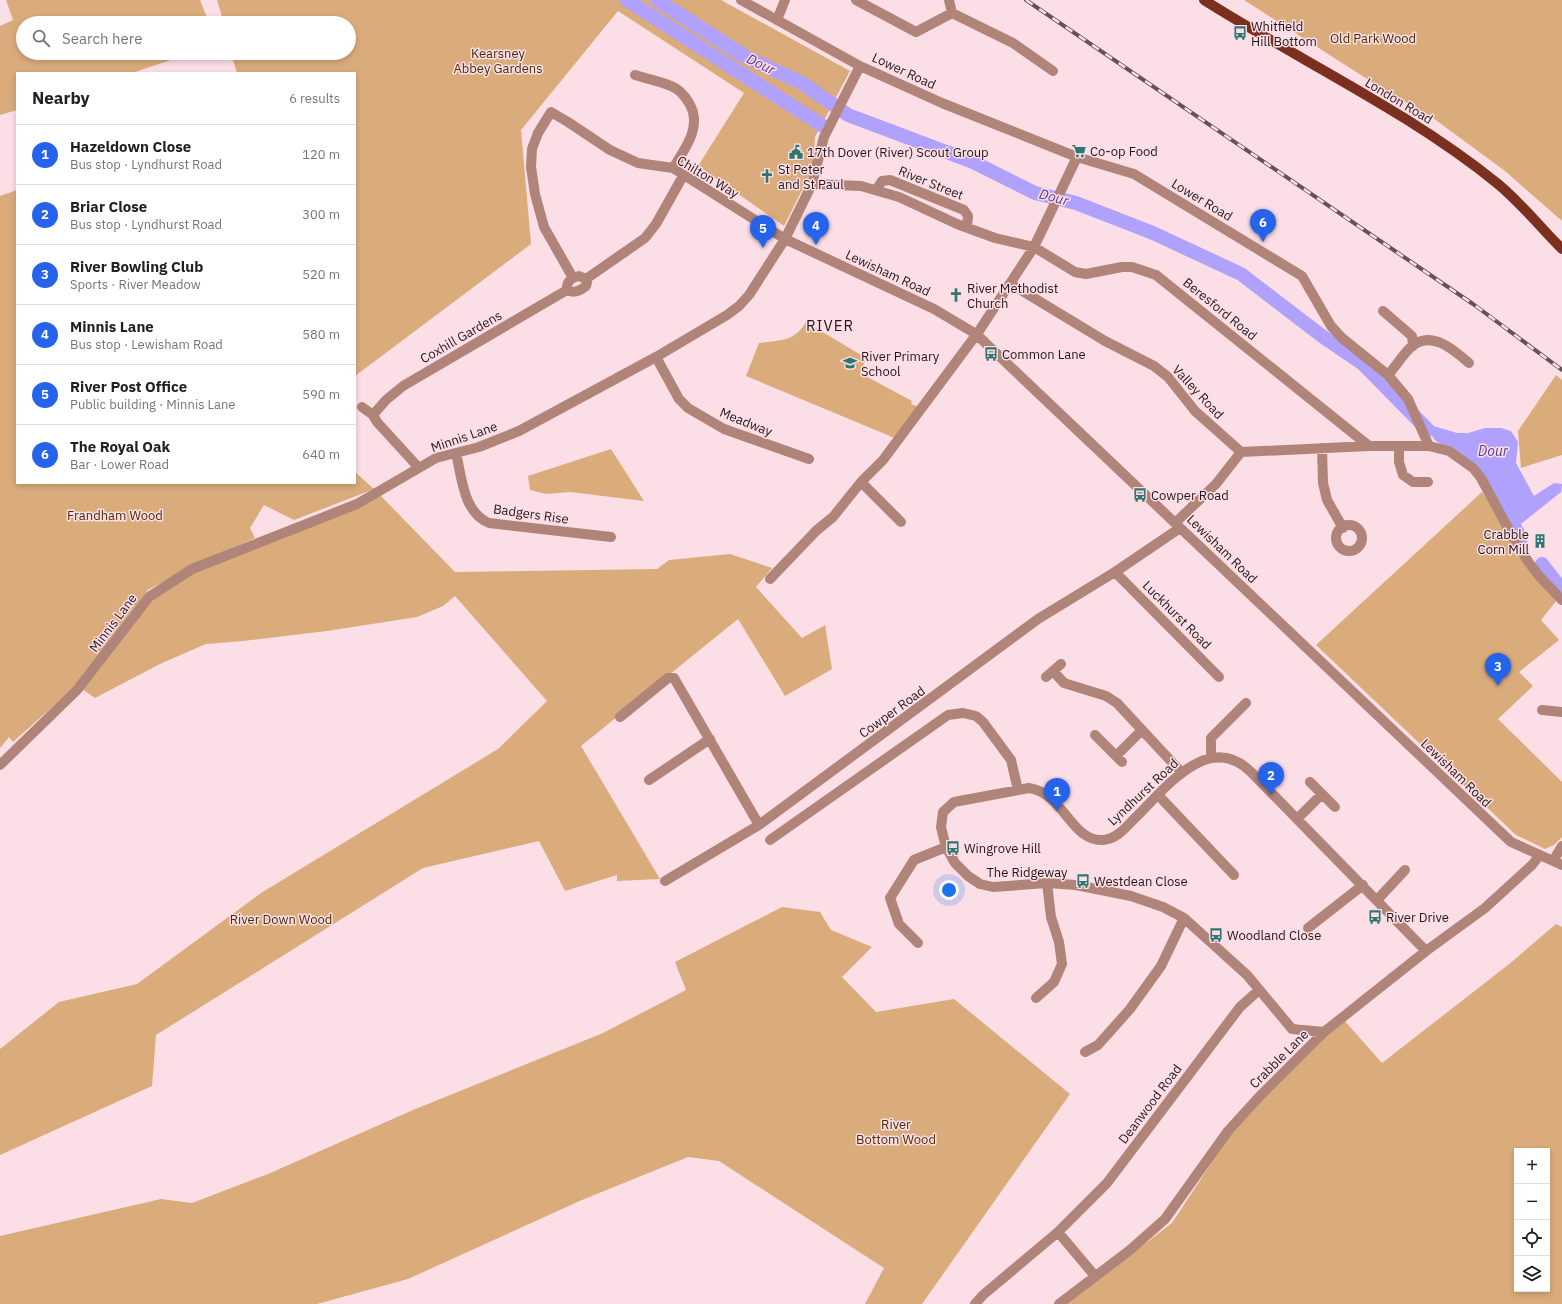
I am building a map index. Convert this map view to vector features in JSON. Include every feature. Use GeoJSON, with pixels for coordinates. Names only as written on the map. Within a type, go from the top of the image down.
{"type":"FeatureCollection","features":[{"type":"Feature","properties":{"kind":"main road","name":"London Road"},"geometry":{"type":"LineString","coordinates":[[1204,0],[1387,108],[1468,160],[1500,186],[1562,249]]}},
{"type":"Feature","properties":{"kind":"street","name":"Lower Road"},"geometry":{"type":"LineString","coordinates":[[741,0],[860,66],[942,103],[1077,157],[1134,174],[1302,276],[1331,326],[1388,375],[1408,399],[1429,446]]}},
{"type":"Feature","properties":{"kind":"street"},"geometry":{"type":"LineString","coordinates":[[777,20],[785,0]]}},
{"type":"Feature","properties":{"kind":"street"},"geometry":{"type":"LineString","coordinates":[[856,0],[916,32],[952,13]]}},
{"type":"Feature","properties":{"kind":"street"},"geometry":{"type":"LineString","coordinates":[[949,0],[952,13]]}},
{"type":"Feature","properties":{"kind":"street"},"geometry":{"type":"LineString","coordinates":[[952,13],[1014,43],[1053,71]]}},
{"type":"Feature","properties":{"kind":"street","name":"Minnis Lane"},"geometry":{"type":"LineString","coordinates":[[0,765],[78,690],[149,597],[192,569],[357,504],[436,458],[479,447],[520,431],[656,357],[727,316],[749,295],[785,239],[812,184],[824,137],[835,118],[860,66]]}},
{"type":"Feature","properties":{"kind":"street"},"geometry":{"type":"LineString","coordinates":[[635,75],[672,86],[684,96],[691,106],[695,120],[694,131],[673,168]]}},
{"type":"Feature","properties":{"kind":"street","name":"Chilton Way"},"geometry":{"type":"LineString","coordinates":[[573,278],[544,227],[535,194],[532,149],[538,133],[551,112],[610,150],[638,163],[673,168],[683,176],[785,239]]}},
{"type":"Feature","properties":{"kind":"street"},"geometry":{"type":"LineString","coordinates":[[770,579],[817,530],[833,517],[861,482],[883,460],[904,433],[1011,284],[1034,247],[1077,157]]}},
{"type":"Feature","properties":{"kind":"street","name":"Coxhill Gardens"},"geometry":{"type":"LineString","coordinates":[[373,415],[386,400],[403,386],[567,290],[575,292],[582,290],[586,286],[586,279],[645,238],[656,224],[683,176]]}},
{"type":"Feature","properties":{"kind":"street","name":"River Street"},"geometry":{"type":"LineString","coordinates":[[876,190],[882,181],[890,180],[964,210],[968,216],[967,227]]}},
{"type":"Feature","properties":{"kind":"street","name":"River Street"},"geometry":{"type":"LineString","coordinates":[[812,184],[861,186],[876,190],[899,197],[995,238],[1034,247]]}},
{"type":"Feature","properties":{"kind":"street","name":"Lewisham Road"},"geometry":{"type":"LineString","coordinates":[[785,239],[934,309],[976,334],[1511,842],[1558,863]]}},
{"type":"Feature","properties":{"kind":"street","name":"Beresford Road"},"geometry":{"type":"LineString","coordinates":[[1034,247],[1075,272],[1086,274],[1122,267],[1132,267],[1156,275],[1369,446]]}},
{"type":"Feature","properties":{"kind":"street"},"geometry":{"type":"LineString","coordinates":[[567,290],[567,284],[573,278],[579,276],[586,279]]}},
{"type":"Feature","properties":{"kind":"street","name":"Valley Road"},"geometry":{"type":"LineString","coordinates":[[1011,284],[1105,341],[1154,366],[1168,377],[1195,411],[1241,452]]}},
{"type":"Feature","properties":{"kind":"street"},"geometry":{"type":"LineString","coordinates":[[1383,311],[1412,336],[1413,346]]}},
{"type":"Feature","properties":{"kind":"street"},"geometry":{"type":"LineString","coordinates":[[1388,375],[1413,346],[1426,340],[1438,340],[1455,351],[1469,363]]}},
{"type":"Feature","properties":{"kind":"street","name":"Meadway"},"geometry":{"type":"LineString","coordinates":[[656,357],[679,400],[688,408],[724,429],[809,459]]}},
{"type":"Feature","properties":{"kind":"street"},"geometry":{"type":"LineString","coordinates":[[362,407],[373,415],[376,422],[419,468]]}},
{"type":"Feature","properties":{"kind":"street"},"geometry":{"type":"LineString","coordinates":[[1241,452],[1369,446],[1429,446],[1449,451],[1473,468],[1489,492],[1514,539],[1529,563],[1562,600]]}},
{"type":"Feature","properties":{"kind":"street"},"geometry":{"type":"LineString","coordinates":[[1399,446],[1399,462],[1403,476],[1413,482],[1428,482]]}},
{"type":"Feature","properties":{"kind":"street"},"geometry":{"type":"LineString","coordinates":[[1322,448],[1323,483],[1327,500],[1343,528]]}},
{"type":"Feature","properties":{"kind":"street","name":"Cowper Road"},"geometry":{"type":"LineString","coordinates":[[665,881],[759,825],[1038,620],[1115,572],[1178,525],[1216,484],[1241,452]]}},
{"type":"Feature","properties":{"kind":"street","name":"Badgers Rise"},"geometry":{"type":"LineString","coordinates":[[456,453],[468,503],[472,510],[483,520],[489,522],[605,534]]}},
{"type":"Feature","properties":{"kind":"street"},"geometry":{"type":"LineString","coordinates":[[861,482],[901,522]]}},
{"type":"Feature","properties":{"kind":"street","name":"Luckhurst Road"},"geometry":{"type":"LineString","coordinates":[[1115,572],[1220,677]]}},
{"type":"Feature","properties":{"kind":"street"},"geometry":{"type":"LineString","coordinates":[[1053,671],[1064,683],[1106,696],[1117,703],[1182,773]]}},
{"type":"Feature","properties":{"kind":"street"},"geometry":{"type":"LineString","coordinates":[[620,717],[668,678],[674,678],[759,825]]}},
{"type":"Feature","properties":{"kind":"street"},"geometry":{"type":"LineString","coordinates":[[1211,758],[1211,738],[1246,703]]}},
{"type":"Feature","properties":{"kind":"street"},"geometry":{"type":"LineString","coordinates":[[1542,710],[1549,709],[1562,712]]}},
{"type":"Feature","properties":{"kind":"street"},"geometry":{"type":"LineString","coordinates":[[770,840],[948,715],[963,713],[976,716],[983,722],[1011,760],[1018,790]]}},
{"type":"Feature","properties":{"kind":"street"},"geometry":{"type":"LineString","coordinates":[[1095,735],[1119,759],[1142,730]]}},
{"type":"Feature","properties":{"kind":"street"},"geometry":{"type":"LineString","coordinates":[[649,780],[710,738]]}},
{"type":"Feature","properties":{"kind":"street","name":"Lyndhurst Road"},"geometry":{"type":"LineString","coordinates":[[943,812],[954,802],[1029,788],[1045,792],[1050,796],[1081,832],[1091,838],[1104,840],[1120,833],[1191,765],[1211,758],[1234,760],[1244,765],[1426,951]]}},
{"type":"Feature","properties":{"kind":"street"},"geometry":{"type":"LineString","coordinates":[[1310,782],[1335,807]]}},
{"type":"Feature","properties":{"kind":"street"},"geometry":{"type":"LineString","coordinates":[[1297,819],[1322,794]]}},
{"type":"Feature","properties":{"kind":"street"},"geometry":{"type":"LineString","coordinates":[[1158,795],[1234,876]]}},
{"type":"Feature","properties":{"kind":"street","name":"The Ridgeway"},"geometry":{"type":"LineString","coordinates":[[943,812],[941,827],[946,847],[955,863],[968,876],[980,884],[993,887],[1047,883],[1076,885],[1131,896],[1163,907],[1184,918],[1246,975],[1292,1029],[1324,1032]]}},
{"type":"Feature","properties":{"kind":"street"},"geometry":{"type":"LineString","coordinates":[[1558,863],[1562,846]]}},
{"type":"Feature","properties":{"kind":"street"},"geometry":{"type":"LineString","coordinates":[[918,943],[899,924],[890,898],[914,860],[946,847]]}},
{"type":"Feature","properties":{"kind":"street","name":"Crabble Lane"},"geometry":{"type":"LineString","coordinates":[[1059,1304],[1130,1250],[1165,1219],[1228,1132],[1268,1087],[1324,1032],[1426,951],[1485,908],[1532,865],[1540,855]]}},
{"type":"Feature","properties":{"kind":"street"},"geometry":{"type":"LineString","coordinates":[[1377,900],[1405,870]]}},
{"type":"Feature","properties":{"kind":"street"},"geometry":{"type":"LineString","coordinates":[[1036,998],[1054,982],[1062,964],[1059,942],[1051,917],[1047,883]]}},
{"type":"Feature","properties":{"kind":"street"},"geometry":{"type":"LineString","coordinates":[[1308,928],[1363,885]]}},
{"type":"Feature","properties":{"kind":"street"},"geometry":{"type":"LineString","coordinates":[[1085,1052],[1098,1045],[1130,1009],[1161,966],[1184,918]]}},
{"type":"Feature","properties":{"kind":"street","name":"Deanwood Road"},"geometry":{"type":"LineString","coordinates":[[976,1304],[983,1294],[1058,1232],[1107,1183],[1240,1007],[1260,990]]}},
{"type":"Feature","properties":{"kind":"street"},"geometry":{"type":"LineString","coordinates":[[1058,1232],[1095,1276]]}},
{"type":"Feature","properties":{"kind":"green space"},"geometry":{"type":"Polygon","coordinates":[[[6,0],[200,0],[206,16],[16,16],[16,60],[171,60],[135,72],[16,72],[16,110],[0,115],[0,26],[13,20],[6,0]]]}},
{"type":"Feature","properties":{"kind":"green space","name":"Kearsney Abbey Gardens"},"geometry":{"type":"Polygon","coordinates":[[[217,0],[721,0],[850,71],[815,137],[813,168],[784,226],[698,166],[744,93],[618,11],[521,130],[531,244],[356,375],[356,72],[237,72],[233,60],[356,60],[356,16],[222,16],[217,0]]]}},
{"type":"Feature","properties":{"kind":"green space","name":"Old Park Wood"},"geometry":{"type":"Polygon","coordinates":[[[1244,0],[1562,0],[1562,221],[1505,171],[1433,118],[1381,88],[1244,0]]]}},
{"type":"Feature","properties":{"kind":"green space","name":"Frandham Wood"},"geometry":{"type":"Polygon","coordinates":[[[16,190],[16,484],[356,484],[356,473],[374,489],[294,520],[264,505],[250,528],[255,538],[191,567],[148,590],[78,684],[13,742],[9,737],[0,748],[0,196],[16,190]]]}},
{"type":"Feature","properties":{"kind":"green space"},"geometry":{"type":"Polygon","coordinates":[[[806,322],[861,355],[865,361],[860,373],[912,401],[911,404],[919,407],[897,439],[746,376],[759,343],[792,337],[806,322]]]}},
{"type":"Feature","properties":{"kind":"green space"},"geometry":{"type":"Polygon","coordinates":[[[1556,375],[1562,380],[1562,455],[1521,468],[1518,431],[1556,375]]]}},
{"type":"Feature","properties":{"kind":"green space"},"geometry":{"type":"Polygon","coordinates":[[[611,449],[644,501],[570,492],[546,494],[530,490],[528,476],[611,449]]]}},
{"type":"Feature","properties":{"kind":"green space"},"geometry":{"type":"Polygon","coordinates":[[[1482,492],[1499,515],[1535,578],[1557,600],[1541,620],[1559,640],[1519,672],[1533,686],[1498,719],[1562,782],[1562,837],[1554,845],[1545,849],[1516,835],[1316,645],[1482,492]]]}},
{"type":"Feature","properties":{"kind":"green space","name":"River Down Wood"},"geometry":{"type":"Polygon","coordinates":[[[378,493],[455,572],[657,569],[669,560],[730,554],[772,568],[756,587],[802,638],[825,625],[832,669],[785,696],[738,619],[581,746],[660,879],[617,881],[617,875],[565,891],[539,841],[423,868],[156,1035],[152,1086],[0,1155],[0,1049],[59,1002],[137,984],[261,893],[498,749],[547,701],[455,596],[443,606],[417,617],[327,631],[206,644],[162,663],[95,698],[82,689],[149,597],[192,569],[378,493]]]}},
{"type":"Feature","properties":{"kind":"green space","name":"River Bottom Wood"},"geometry":{"type":"Polygon","coordinates":[[[782,907],[820,912],[831,930],[872,947],[842,977],[876,1012],[954,999],[1070,1094],[922,1304],[865,1304],[884,1268],[719,1161],[688,1157],[582,1200],[408,1279],[317,1304],[0,1304],[0,1236],[161,1199],[192,1203],[268,1174],[413,1110],[603,1033],[686,990],[675,962],[782,907]]]}},
{"type":"Feature","properties":{"kind":"green space"},"geometry":{"type":"Polygon","coordinates":[[[1556,924],[1562,927],[1562,1304],[1066,1304],[1172,1223],[1235,1127],[1343,1019],[1382,1063],[1508,965],[1556,924]]]}},
{"type":"Feature","properties":{"kind":"water","name":"Dour"},"geometry":{"type":"Polygon","coordinates":[[[1430,425],[1457,433],[1468,433],[1485,428],[1501,428],[1511,431],[1518,442],[1516,463],[1534,496],[1554,483],[1562,484],[1561,492],[1521,524],[1527,536],[1527,545],[1522,545],[1487,480],[1435,440],[1428,430],[1430,425]]]}},
{"type":"Feature","properties":{"kind":"waterway","name":"Dour"},"geometry":{"type":"LineString","coordinates":[[627,0],[823,126]]}},
{"type":"Feature","properties":{"kind":"waterway","name":"Dour"},"geometry":{"type":"LineString","coordinates":[[657,0],[746,57],[802,83],[848,115],[973,162],[1035,193],[1076,203],[1153,233],[1241,274],[1322,336],[1363,364],[1428,430]]}},
{"type":"Feature","properties":{"kind":"waterway","name":"Dour"},"geometry":{"type":"LineString","coordinates":[[1542,564],[1562,590]]}},
{"type":"Feature","properties":{"kind":"railway"},"geometry":{"type":"LineString","coordinates":[[1026,0],[1473,304],[1562,370]]}},
{"type":"Feature","properties":{"kind":"place","name":"Whitfield Hill Bottom"},"geometry":{"type":"Point","coordinates":[1240,33]}},
{"type":"Feature","properties":{"kind":"place","name":"Co-op Food"},"geometry":{"type":"Point","coordinates":[1079,151]}},
{"type":"Feature","properties":{"kind":"place","name":"17th Dover (River) Scout Group"},"geometry":{"type":"Point","coordinates":[796,152]}},
{"type":"Feature","properties":{"kind":"place","name":"St Peter and St Paul"},"geometry":{"type":"Point","coordinates":[767,176]}},
{"type":"Feature","properties":{"kind":"place","name":"The Royal Oak"},"geometry":{"type":"Point","coordinates":[1263,242]}},
{"type":"Feature","properties":{"kind":"place","name":"Minnis Lane"},"geometry":{"type":"Point","coordinates":[816,245]}},
{"type":"Feature","properties":{"kind":"place","name":"River Post Office"},"geometry":{"type":"Point","coordinates":[763,248]}},
{"type":"Feature","properties":{"kind":"place","name":"River Methodist Church"},"geometry":{"type":"Point","coordinates":[956,295]}},
{"type":"Feature","properties":{"kind":"place","name":"Common Lane"},"geometry":{"type":"Point","coordinates":[991,354]}},
{"type":"Feature","properties":{"kind":"place","name":"River Primary School"},"geometry":{"type":"Point","coordinates":[850,363]}},
{"type":"Feature","properties":{"kind":"place","name":"Cowper Road"},"geometry":{"type":"Point","coordinates":[1140,495]}},
{"type":"Feature","properties":{"kind":"place","name":"Crabble Corn Mill"},"geometry":{"type":"Point","coordinates":[1540,541]}},
{"type":"Feature","properties":{"kind":"place","name":"River Bowling Club"},"geometry":{"type":"Point","coordinates":[1498,686]}},
{"type":"Feature","properties":{"kind":"place","name":"Briar Close"},"geometry":{"type":"Point","coordinates":[1271,795]}},
{"type":"Feature","properties":{"kind":"place","name":"Hazeldown Close"},"geometry":{"type":"Point","coordinates":[1057,811]}},
{"type":"Feature","properties":{"kind":"place","name":"Wingrove Hill"},"geometry":{"type":"Point","coordinates":[953,848]}},
{"type":"Feature","properties":{"kind":"place","name":"Westdean Close"},"geometry":{"type":"Point","coordinates":[1083,881]}},
{"type":"Feature","properties":{"kind":"place","name":"River Drive"},"geometry":{"type":"Point","coordinates":[1375,917]}},
{"type":"Feature","properties":{"kind":"place","name":"Woodland Close"},"geometry":{"type":"Point","coordinates":[1216,935]}},
{"type":"Feature","properties":{"kind":"district","name":"RIVER"},"geometry":{"type":"Point","coordinates":[830,325]}}]}
